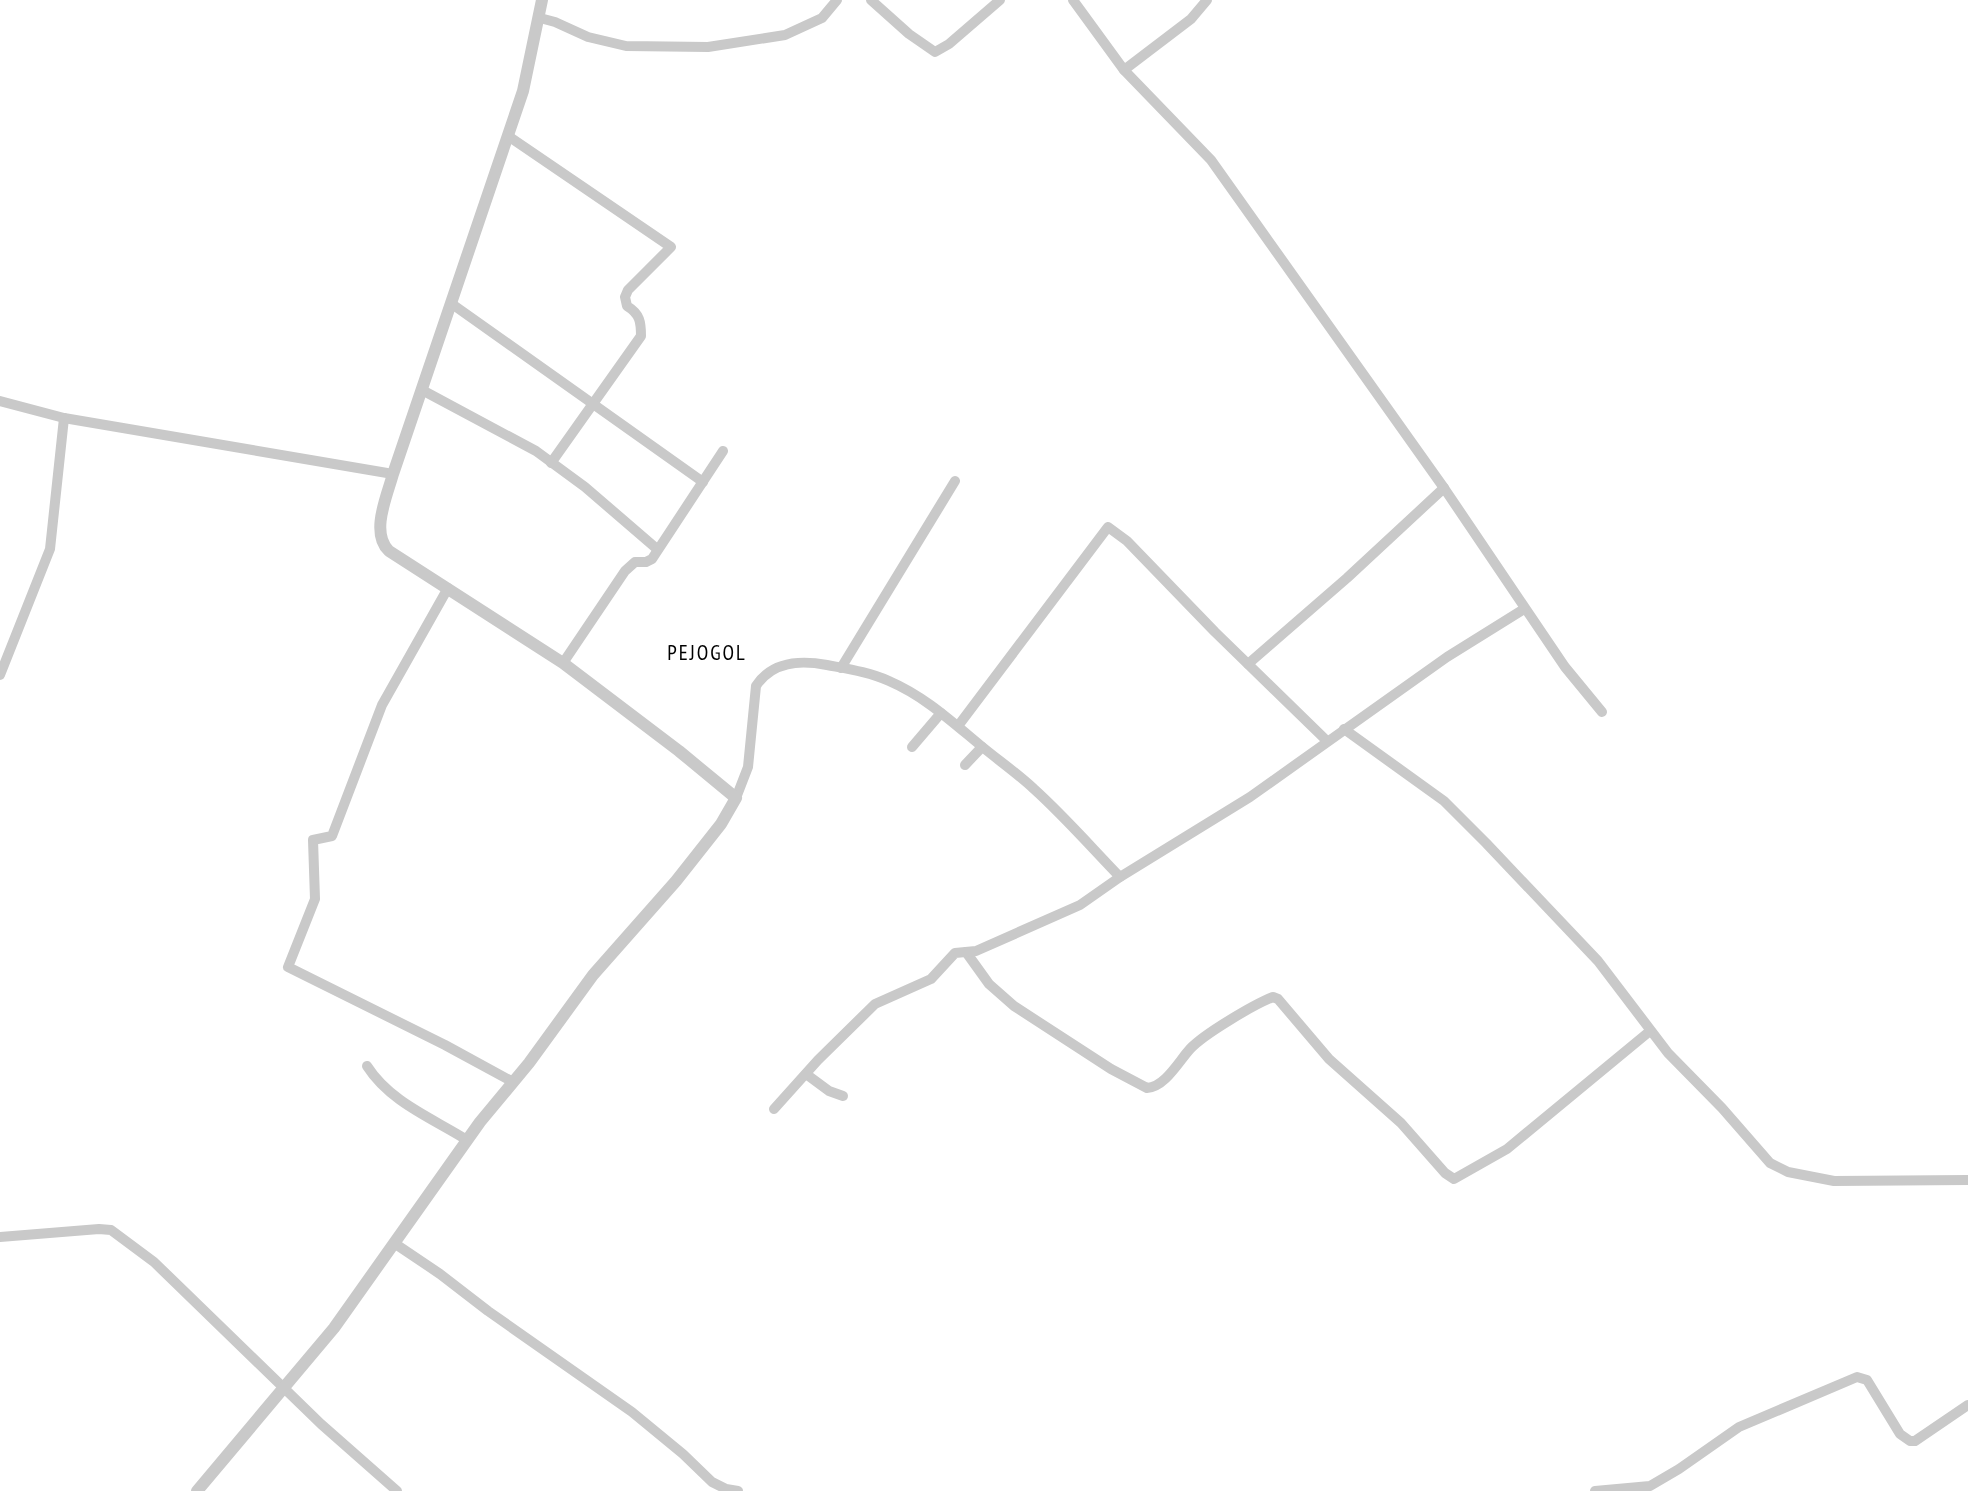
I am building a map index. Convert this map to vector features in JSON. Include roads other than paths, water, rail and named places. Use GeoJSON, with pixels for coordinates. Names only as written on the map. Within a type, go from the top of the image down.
{"type":"FeatureCollection","features":[{"type":"Feature","properties":{"kind":"street"},"geometry":{"type":"LineString","coordinates":[[542,0],[523,92],[393,474],[379,538],[388,551],[563,663],[736,797]]}},
{"type":"Feature","properties":{"kind":"street"},"geometry":{"type":"LineString","coordinates":[[540,18],[589,37],[626,46],[708,47],[785,35],[822,18],[837,0]]}},
{"type":"Feature","properties":{"kind":"street"},"geometry":{"type":"LineString","coordinates":[[871,0],[909,34],[935,52],[949,44],[1000,0]]}},
{"type":"Feature","properties":{"kind":"street"},"geometry":{"type":"LineString","coordinates":[[1073,0],[1125,70],[1211,160],[1444,488],[1565,667],[1602,712]]}},
{"type":"Feature","properties":{"kind":"street"},"geometry":{"type":"LineString","coordinates":[[1125,70],[1191,19],[1207,0]]}},
{"type":"Feature","properties":{"kind":"street"},"geometry":{"type":"LineString","coordinates":[[508,136],[671,247],[628,290],[625,297],[627,306],[636,312],[641,323],[641,336],[551,463]]}},
{"type":"Feature","properties":{"kind":"street"},"geometry":{"type":"LineString","coordinates":[[452,304],[703,482]]}},
{"type":"Feature","properties":{"kind":"street"},"geometry":{"type":"LineString","coordinates":[[422,390],[536,451],[585,487],[657,549]]}},
{"type":"Feature","properties":{"kind":"street"},"geometry":{"type":"LineString","coordinates":[[0,401],[64,418],[393,474]]}},
{"type":"Feature","properties":{"kind":"street"},"geometry":{"type":"LineString","coordinates":[[0,675],[50,549],[64,418]]}},
{"type":"Feature","properties":{"kind":"street"},"geometry":{"type":"LineString","coordinates":[[563,663],[625,571],[635,562],[651,560],[723,451]]}},
{"type":"Feature","properties":{"kind":"street"},"geometry":{"type":"LineString","coordinates":[[841,667],[955,481]]}},
{"type":"Feature","properties":{"kind":"street"},"geometry":{"type":"LineString","coordinates":[[1248,664],[1347,578],[1444,488]]}},
{"type":"Feature","properties":{"kind":"street"},"geometry":{"type":"LineString","coordinates":[[958,726],[1108,527],[1127,541],[1327,741]]}},
{"type":"Feature","properties":{"kind":"street"},"geometry":{"type":"LineString","coordinates":[[449,588],[382,705],[332,836],[313,840],[315,899],[288,967],[513,1082]]}},
{"type":"Feature","properties":{"kind":"street"},"geometry":{"type":"LineString","coordinates":[[774,1110],[806,1073],[875,1004],[926,982],[937,974],[953,954],[976,951],[1080,905],[1120,877],[1250,797],[1447,657],[1524,609]]}},
{"type":"Feature","properties":{"kind":"street"},"geometry":{"type":"LineString","coordinates":[[197,1491],[334,1328],[467,1140],[593,975],[721,824],[748,767],[756,686],[764,674],[774,668],[796,662],[841,667],[890,681],[941,713],[1035,790],[1120,877]]}},
{"type":"Feature","properties":{"kind":"street"},"geometry":{"type":"LineString","coordinates":[[912,747],[941,713]]}},
{"type":"Feature","properties":{"kind":"street"},"geometry":{"type":"LineString","coordinates":[[1343,729],[1444,801],[1598,961],[1650,1031],[1770,1163],[1788,1172],[1844,1181],[1968,1180]]}},
{"type":"Feature","properties":{"kind":"street"},"geometry":{"type":"LineString","coordinates":[[965,765],[982,747]]}},
{"type":"Feature","properties":{"kind":"street"},"geometry":{"type":"LineString","coordinates":[[966,952],[989,984],[1014,1006],[1111,1069],[1147,1088],[1160,1084],[1193,1046],[1254,1006],[1273,997],[1278,999],[1342,1072],[1401,1124],[1445,1173],[1454,1179],[1507,1149],[1650,1031]]}},
{"type":"Feature","properties":{"kind":"street"},"geometry":{"type":"LineString","coordinates":[[367,1066],[377,1082],[391,1094],[467,1140]]}},
{"type":"Feature","properties":{"kind":"street"},"geometry":{"type":"LineString","coordinates":[[806,1073],[829,1091],[843,1096]]}},
{"type":"Feature","properties":{"kind":"street"},"geometry":{"type":"LineString","coordinates":[[0,1237],[111,1230],[154,1262],[284,1390],[397,1491]]}},
{"type":"Feature","properties":{"kind":"street"},"geometry":{"type":"LineString","coordinates":[[394,1243],[632,1412],[712,1482],[738,1491]]}},
{"type":"Feature","properties":{"kind":"street"},"geometry":{"type":"LineString","coordinates":[[1595,1491],[1650,1486],[1679,1469],[1739,1426],[1857,1377],[1867,1380],[1900,1434],[1910,1441],[1915,1441],[1968,1405]]}},
{"type":"Feature","properties":{"kind":"district","name":"PEJOGOL"},"geometry":{"type":"Point","coordinates":[707,652]}}]}
